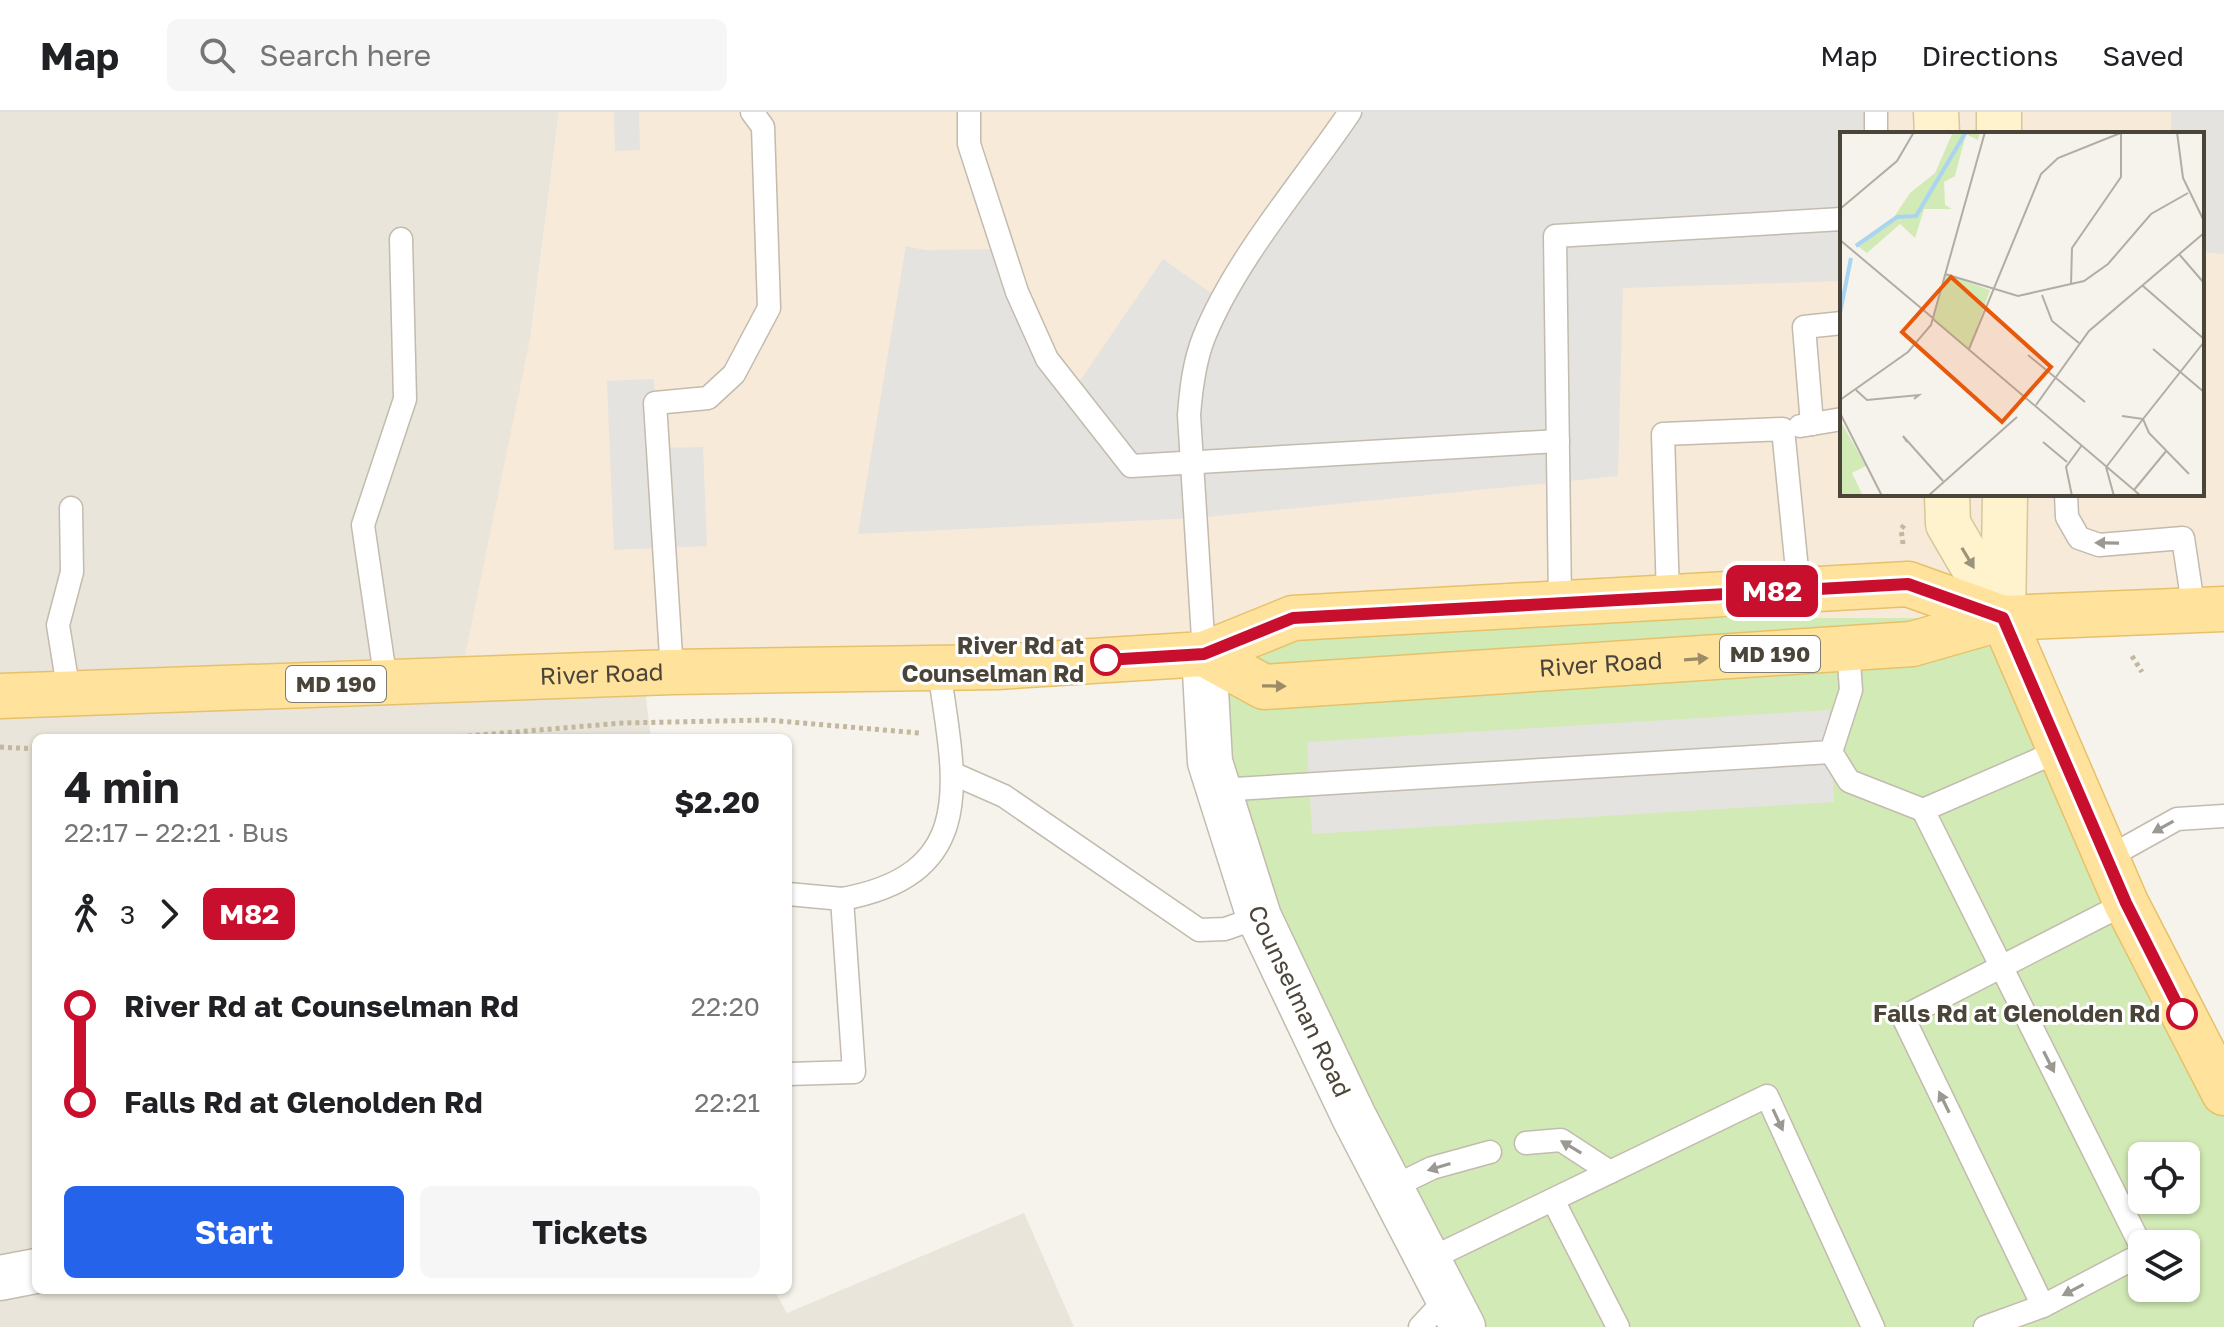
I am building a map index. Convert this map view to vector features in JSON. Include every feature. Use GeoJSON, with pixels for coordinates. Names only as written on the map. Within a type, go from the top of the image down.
{"type":"FeatureCollection","features":[{"type":"Feature","properties":{"kind":"main road"},"geometry":{"type":"LineString","coordinates":[[1936,112],[1937,132]]}},
{"type":"Feature","properties":{"kind":"main road"},"geometry":{"type":"LineString","coordinates":[[1947,496],[1948,524],[2003,618],[2126,903],[2222,1083]]}},
{"type":"Feature","properties":{"kind":"main road"},"geometry":{"type":"LineString","coordinates":[[2003,618],[2005,496]]}},
{"type":"Feature","properties":{"kind":"main road","name":"River Road"},"geometry":{"type":"LineString","coordinates":[[0,696],[672,672],[939,670],[1204,654],[1293,618],[1908,584],[2003,618]]}},
{"type":"Feature","properties":{"kind":"main road","name":"River Road"},"geometry":{"type":"LineString","coordinates":[[1204,654],[1264,687],[1912,644],[2003,618],[2209,610]]}},
{"type":"Feature","properties":{"kind":"street","name":"Counselman Road"},"geometry":{"type":"LineString","coordinates":[[1204,654],[1210,762],[1259,917],[1391,1188],[1440,1303]]}},
{"type":"Feature","properties":{"kind":"street"},"geometry":{"type":"LineString","coordinates":[[0,1278],[32,1272]]}},
{"type":"Feature","properties":{"kind":"lane"},"geometry":{"type":"LineString","coordinates":[[672,672],[655,403],[708,398],[734,374],[769,308],[763,127],[752,112]]}},
{"type":"Feature","properties":{"kind":"lane"},"geometry":{"type":"LineString","coordinates":[[969,112],[969,144],[1017,292],[1047,359],[1131,466],[1558,441]]}},
{"type":"Feature","properties":{"kind":"lane"},"geometry":{"type":"LineString","coordinates":[[1204,654],[1189,415],[1192,378],[1203,339],[1230,288],[1350,112]]}},
{"type":"Feature","properties":{"kind":"lane"},"geometry":{"type":"LineString","coordinates":[[1560,601],[1555,236],[1840,219]]}},
{"type":"Feature","properties":{"kind":"lane"},"geometry":{"type":"LineString","coordinates":[[386,682],[363,525],[405,399],[401,239]]}},
{"type":"Feature","properties":{"kind":"lane"},"geometry":{"type":"LineString","coordinates":[[1812,424],[1804,327],[1840,323]]}},
{"type":"Feature","properties":{"kind":"lane"},"geometry":{"type":"LineString","coordinates":[[1668,596],[1663,434],[1783,429],[1840,419]]}},
{"type":"Feature","properties":{"kind":"lane"},"geometry":{"type":"LineString","coordinates":[[1783,429],[1799,590]]}},
{"type":"Feature","properties":{"kind":"lane"},"geometry":{"type":"LineString","coordinates":[[2066,496],[2067,517],[2079,538],[2099,545],[2183,538],[2209,610]]}},
{"type":"Feature","properties":{"kind":"lane"},"geometry":{"type":"LineString","coordinates":[[69,693],[58,625],[72,572],[71,508]]}},
{"type":"Feature","properties":{"kind":"lane"},"geometry":{"type":"LineString","coordinates":[[1848,648],[1851,690],[1831,752],[1849,781],[1923,810],[2132,1230]]}},
{"type":"Feature","properties":{"kind":"lane"},"geometry":{"type":"LineString","coordinates":[[792,894],[842,899],[876,893],[907,876],[929,856],[950,818],[954,774],[939,670]]}},
{"type":"Feature","properties":{"kind":"lane"},"geometry":{"type":"LineString","coordinates":[[1923,810],[2061,750]]}},
{"type":"Feature","properties":{"kind":"lane"},"geometry":{"type":"LineString","coordinates":[[1219,790],[1831,752]]}},
{"type":"Feature","properties":{"kind":"lane"},"geometry":{"type":"LineString","coordinates":[[954,774],[1004,796],[1199,930],[1225,929],[1259,917]]}},
{"type":"Feature","properties":{"kind":"lane"},"geometry":{"type":"LineString","coordinates":[[2107,858],[2177,819],[2224,816]]}},
{"type":"Feature","properties":{"kind":"lane"},"geometry":{"type":"LineString","coordinates":[[792,1074],[854,1072],[842,899]]}},
{"type":"Feature","properties":{"kind":"lane"},"geometry":{"type":"LineString","coordinates":[[2043,1306],[1903,1017],[2126,903]]}},
{"type":"Feature","properties":{"kind":"lane"},"geometry":{"type":"LineString","coordinates":[[1440,1303],[1553,1200],[1767,1096],[1873,1327]]}},
{"type":"Feature","properties":{"kind":"lane"},"geometry":{"type":"LineString","coordinates":[[1526,1143],[1561,1140],[1610,1172]]}},
{"type":"Feature","properties":{"kind":"lane"},"geometry":{"type":"LineString","coordinates":[[1391,1188],[1432,1168],[1490,1152]]}},
{"type":"Feature","properties":{"kind":"lane"},"geometry":{"type":"LineString","coordinates":[[1553,1200],[1618,1327]]}},
{"type":"Feature","properties":{"kind":"lane"},"geometry":{"type":"LineString","coordinates":[[1985,1327],[2043,1306],[2128,1259]]}},
{"type":"Feature","properties":{"kind":"path"},"geometry":{"type":"LineString","coordinates":[[491,734],[622,723],[727,720],[767,720],[929,734],[948,732]]}},
{"type":"Feature","properties":{"kind":"path"},"geometry":{"type":"LineString","coordinates":[[0,747],[32,749]]}},
{"type":"Feature","properties":{"kind":"shaded area"},"geometry":{"type":"Polygon","coordinates":[[[0,112],[559,112],[531,333],[643,674],[650,734],[32,734],[32,1294],[776,1294],[787,1313],[1024,1213],[1074,1327],[0,1327],[0,112]]]}},
{"type":"Feature","properties":{"kind":"shaded area"},"geometry":{"type":"Polygon","coordinates":[[[559,112],[2224,112],[2224,613],[2003,618],[1293,618],[1204,654],[460,680],[531,334],[559,112]]]}},
{"type":"Feature","properties":{"kind":"shaded area"},"geometry":{"type":"Polygon","coordinates":[[[614,112],[639,112],[640,150],[615,151],[614,112]]]}},
{"type":"Feature","properties":{"kind":"shaded area"},"geometry":{"type":"Polygon","coordinates":[[[1350,112],[1876,112],[1876,132],[1840,132],[1840,281],[1623,288],[1618,476],[1197,518],[858,534],[906,246],[925,250],[1003,249],[1073,391],[1163,259],[1221,300],[1350,112]]]}},
{"type":"Feature","properties":{"kind":"shaded area"},"geometry":{"type":"Polygon","coordinates":[[[2171,112],[2224,112],[2224,254],[2204,252],[2204,132],[2171,132],[2171,112]]]}},
{"type":"Feature","properties":{"kind":"shaded area"},"geometry":{"type":"Polygon","coordinates":[[[654,379],[657,448],[703,447],[707,546],[614,550],[607,381],[654,379]]]}},
{"type":"Feature","properties":{"kind":"shaded area"},"geometry":{"type":"Polygon","coordinates":[[[1829,710],[1834,802],[1312,834],[1307,742],[1829,710]]]}},
{"type":"Feature","properties":{"kind":"green space"},"geometry":{"type":"Polygon","coordinates":[[[1293,618],[2003,618],[2224,1093],[2224,1327],[1463,1327],[1259,917],[1204,654],[1293,618]]]}},
{"type":"Feature","properties":{"kind":"bus line","name":"M82"},"geometry":{"type":"LineString","coordinates":[[1106,660],[1204,654],[1293,618],[1908,584],[2003,618],[2126,903],[2182,1014]]}},
{"type":"Feature","properties":{"kind":"place","name":"River Rd at Counselman Rd"},"geometry":{"type":"Point","coordinates":[1106,660]}},
{"type":"Feature","properties":{"kind":"place","name":"Falls Rd at Glenolden Rd"},"geometry":{"type":"Point","coordinates":[2182,1014]}}]}
